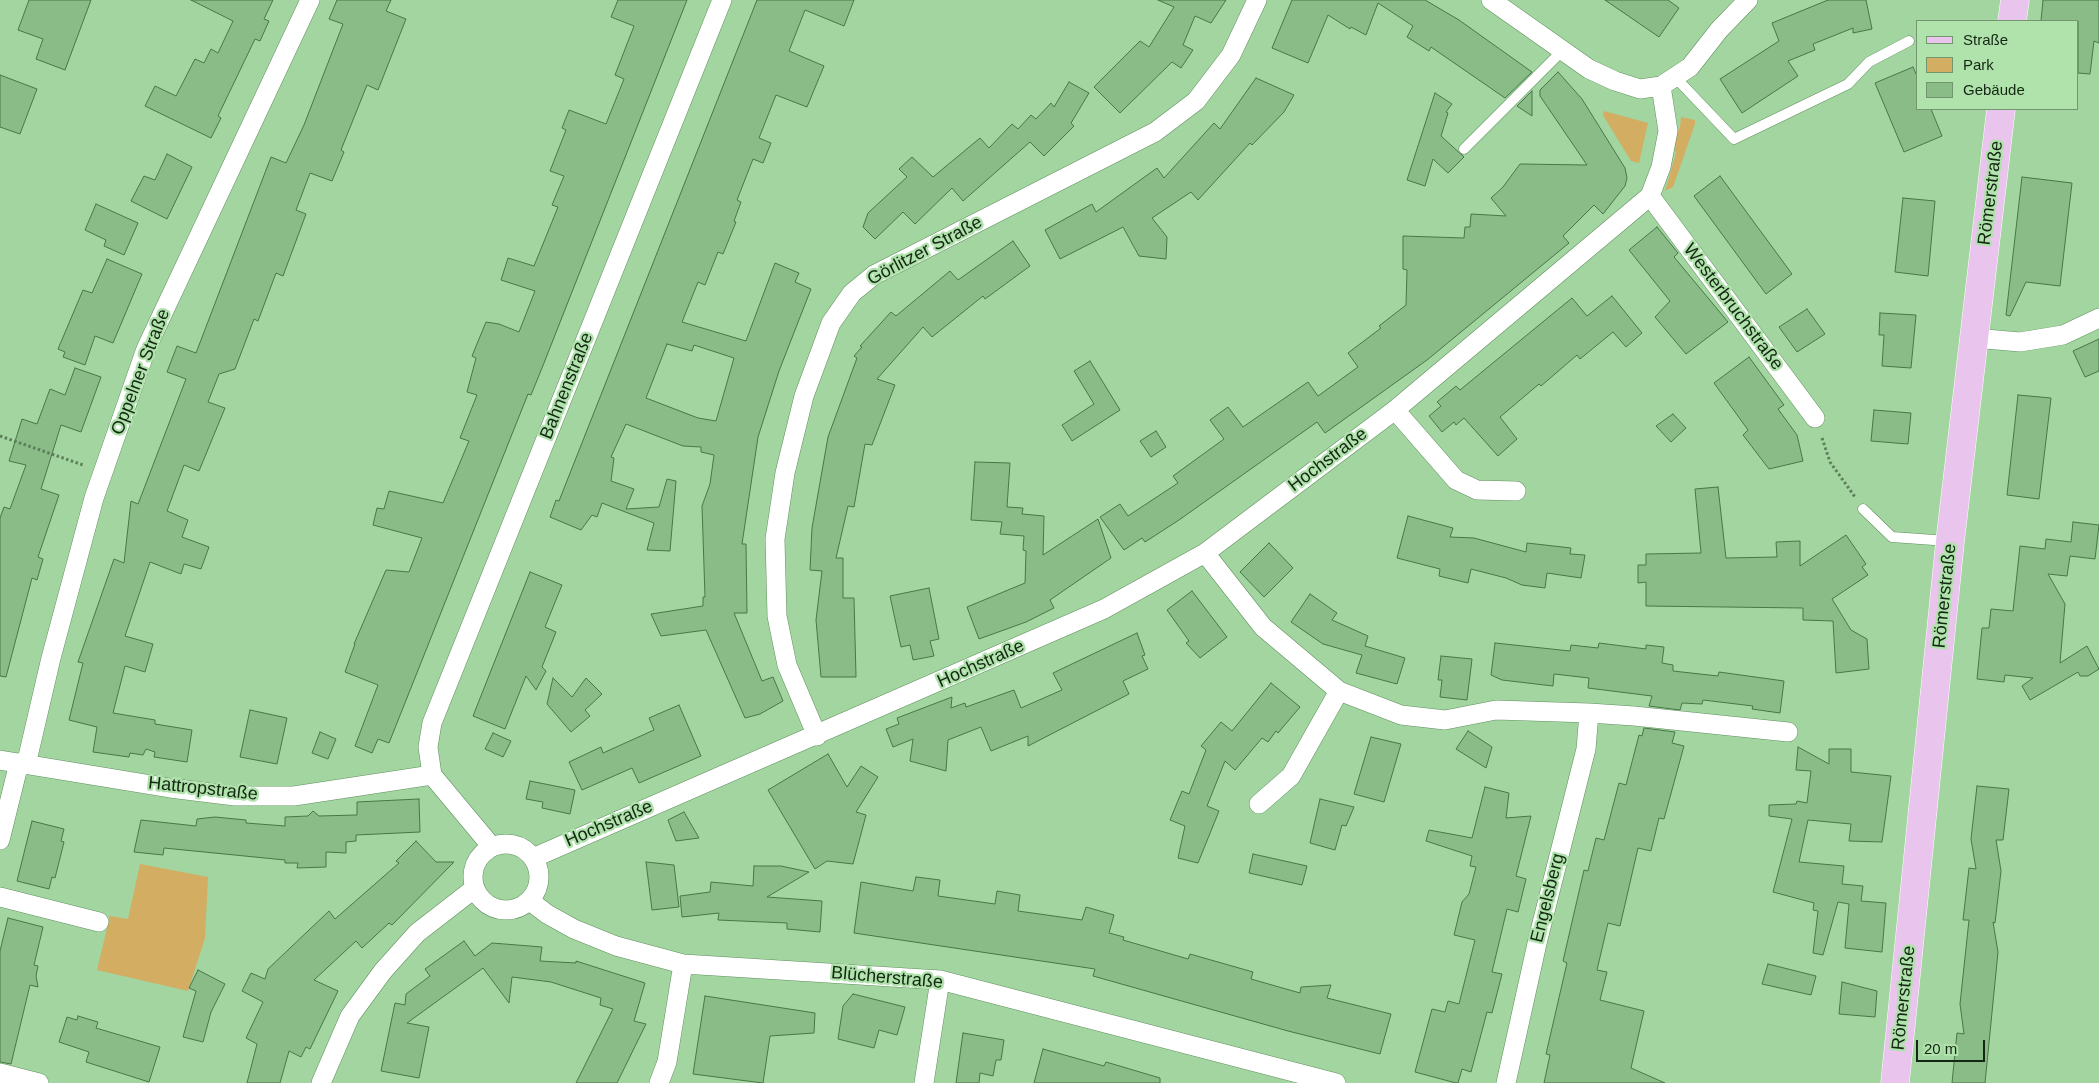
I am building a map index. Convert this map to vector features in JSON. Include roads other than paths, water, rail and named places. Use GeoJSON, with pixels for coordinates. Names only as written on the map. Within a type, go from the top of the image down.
{"type":"FeatureCollection","features":[{"type":"Feature","properties":{"kind":"main road"},"geometry":{"type":"LineString","coordinates":[[2012,20],[2014,0]]}},
{"type":"Feature","properties":{"kind":"main road","name":"Römerstraße"},"geometry":{"type":"LineString","coordinates":[[1895,1083],[1950,542],[2001,110]]}},
{"type":"Feature","properties":{"kind":"street","name":"Oppelner Straße"},"geometry":{"type":"LineString","coordinates":[[0,840],[23,764],[91,507],[146,349],[310,0]]}},
{"type":"Feature","properties":{"kind":"street","name":"Bahnenstraße"},"geometry":{"type":"LineString","coordinates":[[432,775],[428,747],[432,723],[722,0]]}},
{"type":"Feature","properties":{"kind":"street","name":"Görlitzer Straße"},"geometry":{"type":"LineString","coordinates":[[816,736],[787,665],[777,616],[774,539],[785,473],[804,396],[832,323],[852,292],[874,275],[1155,132],[1196,101],[1231,56],[1257,0]]}},
{"type":"Feature","properties":{"kind":"street"},"geometry":{"type":"LineString","coordinates":[[1491,0],[1589,68],[1615,81],[1640,89],[1668,82],[1690,67],[1719,30],[1748,0]]}},
{"type":"Feature","properties":{"kind":"street","name":"Hochstraße"},"geometry":{"type":"LineString","coordinates":[[533,858],[1104,609],[1205,553],[1395,410],[1650,196],[1661,167],[1668,131],[1668,82]]}},
{"type":"Feature","properties":{"kind":"street","name":"Westerbruchstraße"},"geometry":{"type":"LineString","coordinates":[[1650,196],[1815,418]]}},
{"type":"Feature","properties":{"kind":"street"},"geometry":{"type":"LineString","coordinates":[[1974,338],[2020,342],[2063,335],[2099,318]]}},
{"type":"Feature","properties":{"kind":"street"},"geometry":{"type":"LineString","coordinates":[[1395,410],[1456,480],[1476,490],[1516,491]]}},
{"type":"Feature","properties":{"kind":"street"},"geometry":{"type":"LineString","coordinates":[[1205,553],[1263,627],[1339,691],[1401,715],[1445,720],[1496,710],[1589,713],[1788,732]]}},
{"type":"Feature","properties":{"kind":"street"},"geometry":{"type":"LineString","coordinates":[[1259,804],[1291,776],[1339,691]]}},
{"type":"Feature","properties":{"kind":"street","name":"Engelsberg"},"geometry":{"type":"LineString","coordinates":[[1506,1083],[1538,939],[1586,749],[1589,713]]}},
{"type":"Feature","properties":{"kind":"street","name":"Hattropstraße"},"geometry":{"type":"LineString","coordinates":[[0,760],[234,796],[294,796],[432,775]]}},
{"type":"Feature","properties":{"kind":"street"},"geometry":{"type":"LineString","coordinates":[[432,775],[492,847]]}},
{"type":"Feature","properties":{"kind":"street"},"geometry":{"type":"LineString","coordinates":[[504,844],[517,846],[533,858],[539,872],[538,888],[530,901],[514,910],[499,910],[484,902],[474,888],[474,870],[480,856],[492,847],[504,844]]}},
{"type":"Feature","properties":{"kind":"street"},"geometry":{"type":"LineString","coordinates":[[320,1083],[350,1016],[383,971],[417,933],[474,888]]}},
{"type":"Feature","properties":{"kind":"street"},"geometry":{"type":"LineString","coordinates":[[0,897],[99,922]]}},
{"type":"Feature","properties":{"kind":"street","name":"Blücherstraße"},"geometry":{"type":"LineString","coordinates":[[530,901],[547,914],[574,929],[616,946],[682,964],[940,980],[1302,1079],[1336,1083]]}},
{"type":"Feature","properties":{"kind":"street"},"geometry":{"type":"LineString","coordinates":[[659,1083],[667,1062],[682,964]]}},
{"type":"Feature","properties":{"kind":"street"},"geometry":{"type":"LineString","coordinates":[[924,1083],[940,980]]}},
{"type":"Feature","properties":{"kind":"street"},"geometry":{"type":"LineString","coordinates":[[0,1073],[39,1083]]}},
{"type":"Feature","properties":{"kind":"lane"},"geometry":{"type":"LineString","coordinates":[[1668,82],[1734,138],[1848,84],[1869,62],[1909,41]]}},
{"type":"Feature","properties":{"kind":"lane"},"geometry":{"type":"LineString","coordinates":[[1464,149],[1563,50]]}},
{"type":"Feature","properties":{"kind":"lane"},"geometry":{"type":"LineString","coordinates":[[1863,509],[1892,537],[1950,542]]}}]}
